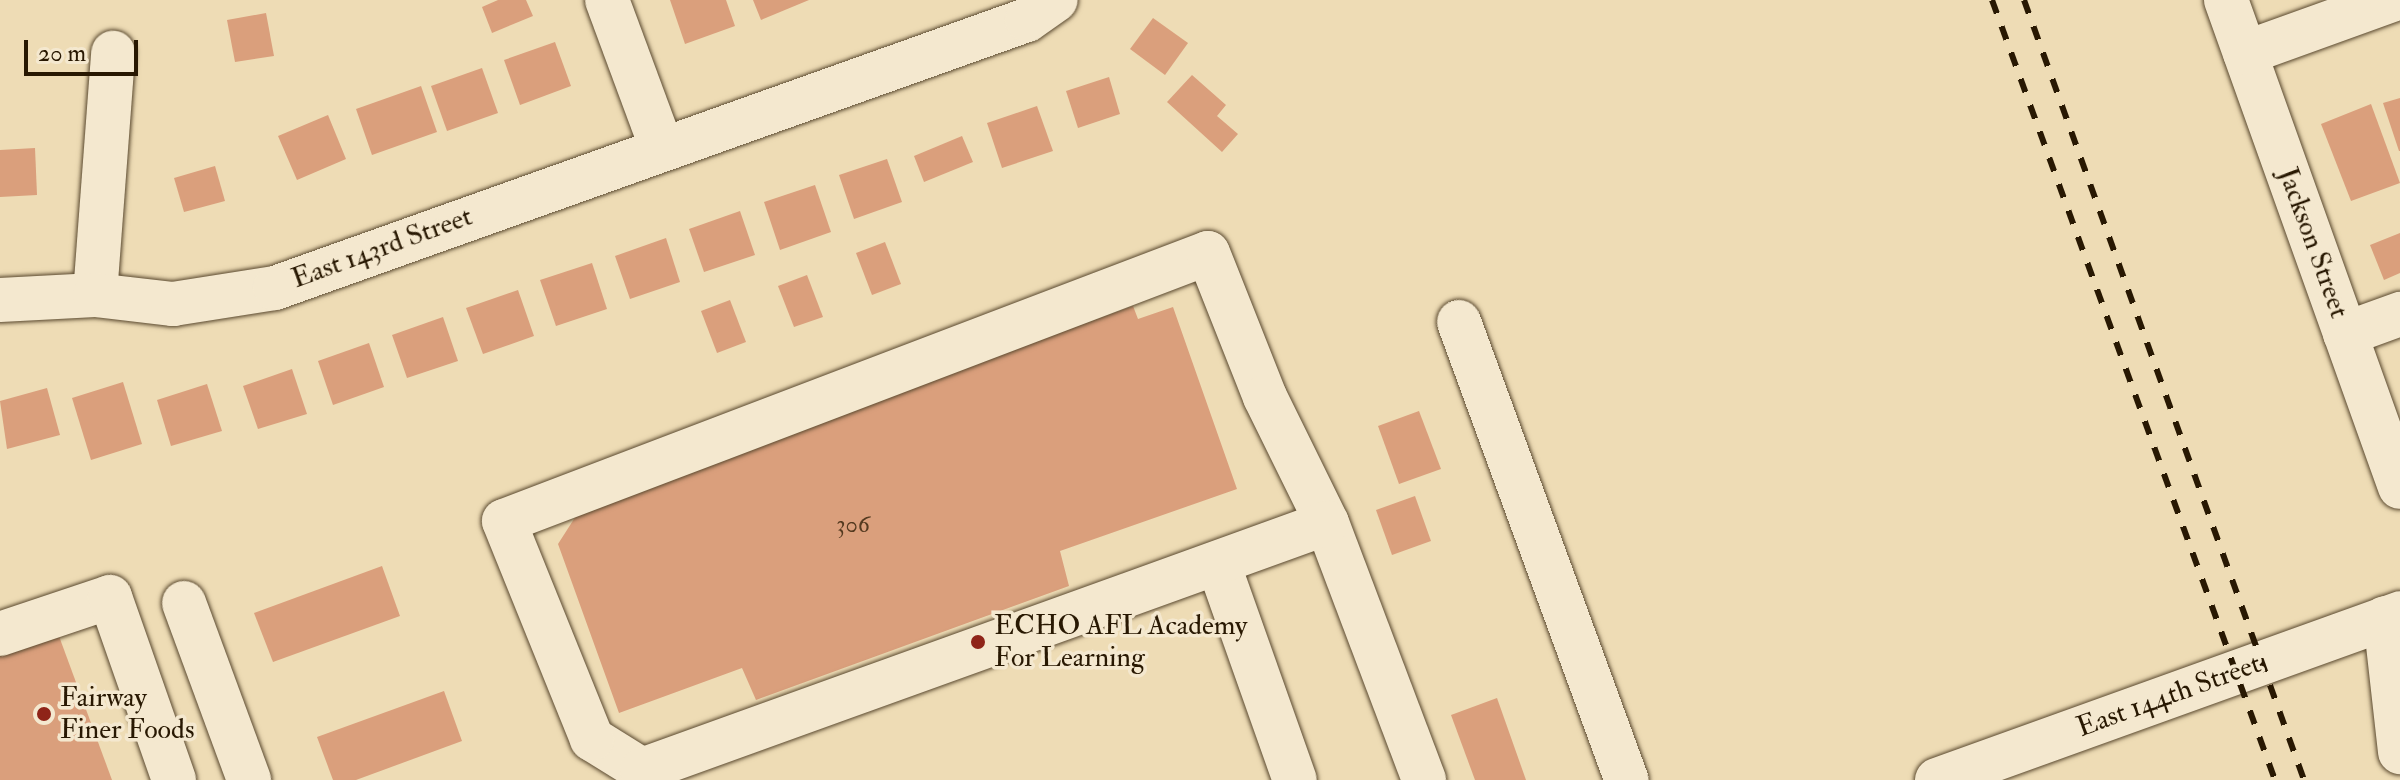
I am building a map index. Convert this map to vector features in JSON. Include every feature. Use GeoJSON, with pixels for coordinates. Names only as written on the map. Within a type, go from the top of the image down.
{"type":"FeatureCollection","features":[{"type":"Feature","properties":{"kind":"street"},"geometry":{"type":"LineString","coordinates":[[607,0],[661,146]]}},
{"type":"Feature","properties":{"kind":"street","name":"East 143rd Street"},"geometry":{"type":"LineString","coordinates":[[0,300],[95,295],[173,304],[275,288],[661,146],[1027,20],[1056,0]]}},
{"type":"Feature","properties":{"kind":"street","name":"Jackson Street"},"geometry":{"type":"LineString","coordinates":[[2226,0],[2400,487]]}},
{"type":"Feature","properties":{"kind":"street"},"geometry":{"type":"LineString","coordinates":[[2245,53],[2392,0]]}},
{"type":"Feature","properties":{"kind":"street"},"geometry":{"type":"LineString","coordinates":[[95,295],[113,53]]}},
{"type":"Feature","properties":{"kind":"street"},"geometry":{"type":"LineString","coordinates":[[1327,523],[644,775],[592,739],[504,521],[1208,253],[1265,397],[1327,523],[1424,780]]}},
{"type":"Feature","properties":{"kind":"street"},"geometry":{"type":"LineString","coordinates":[[2345,334],[2400,314]]}},
{"type":"Feature","properties":{"kind":"street"},"geometry":{"type":"LineString","coordinates":[[1459,322],[1627,780]]}},
{"type":"Feature","properties":{"kind":"street"},"geometry":{"type":"LineString","coordinates":[[1218,563],[1295,780]]}},
{"type":"Feature","properties":{"kind":"street"},"geometry":{"type":"LineString","coordinates":[[0,634],[110,597],[174,780]]}},
{"type":"Feature","properties":{"kind":"street"},"geometry":{"type":"LineString","coordinates":[[184,603],[249,780]]}},
{"type":"Feature","properties":{"kind":"street"},"geometry":{"type":"LineString","coordinates":[[2393,616],[2400,752]]}},
{"type":"Feature","properties":{"kind":"street","name":"East 144th Street"},"geometry":{"type":"LineString","coordinates":[[1937,780],[2393,616]]}},
{"type":"Feature","properties":{"kind":"building"},"geometry":{"type":"Polygon","coordinates":[[[498,0],[526,0],[533,16],[492,33],[482,7],[498,0]]]}},
{"type":"Feature","properties":{"kind":"building"},"geometry":{"type":"Polygon","coordinates":[[[670,0],[726,0],[735,26],[685,44],[670,0]]]}},
{"type":"Feature","properties":{"kind":"building"},"geometry":{"type":"Polygon","coordinates":[[[753,0],[809,0],[761,20],[753,0]]]}},
{"type":"Feature","properties":{"kind":"building"},"geometry":{"type":"Polygon","coordinates":[[[266,13],[274,56],[235,62],[227,20],[266,13]]]}},
{"type":"Feature","properties":{"kind":"building"},"geometry":{"type":"Polygon","coordinates":[[[1153,18],[1188,43],[1165,75],[1130,49],[1153,18]]]}},
{"type":"Feature","properties":{"kind":"building"},"geometry":{"type":"Polygon","coordinates":[[[555,42],[571,86],[520,105],[504,60],[555,42]]]}},
{"type":"Feature","properties":{"kind":"building"},"geometry":{"type":"Polygon","coordinates":[[[482,68],[498,113],[447,131],[431,86],[482,68]]]}},
{"type":"Feature","properties":{"kind":"building"},"geometry":{"type":"Polygon","coordinates":[[[1192,75],[1226,105],[1217,116],[1238,134],[1222,152],[1167,102],[1192,75]]]}},
{"type":"Feature","properties":{"kind":"building"},"geometry":{"type":"Polygon","coordinates":[[[1109,77],[1120,114],[1078,128],[1066,91],[1109,77]]]}},
{"type":"Feature","properties":{"kind":"building"},"geometry":{"type":"Polygon","coordinates":[[[421,86],[437,132],[372,155],[356,109],[421,86]]]}},
{"type":"Feature","properties":{"kind":"building"},"geometry":{"type":"Polygon","coordinates":[[[2400,98],[2400,151],[2399,151],[2383,103],[2400,98]]]}},
{"type":"Feature","properties":{"kind":"building"},"geometry":{"type":"Polygon","coordinates":[[[2371,104],[2400,183],[2351,201],[2321,124],[2371,104]]]}},
{"type":"Feature","properties":{"kind":"building"},"geometry":{"type":"Polygon","coordinates":[[[1037,106],[1053,151],[1002,168],[987,123],[1037,106]]]}},
{"type":"Feature","properties":{"kind":"building"},"geometry":{"type":"Polygon","coordinates":[[[328,115],[346,159],[297,180],[278,136],[328,115]]]}},
{"type":"Feature","properties":{"kind":"building"},"geometry":{"type":"Polygon","coordinates":[[[962,136],[973,162],[924,182],[914,156],[962,136]]]}},
{"type":"Feature","properties":{"kind":"building"},"geometry":{"type":"Polygon","coordinates":[[[35,148],[37,195],[0,197],[0,150],[35,148]]]}},
{"type":"Feature","properties":{"kind":"building"},"geometry":{"type":"Polygon","coordinates":[[[887,159],[902,202],[854,219],[839,175],[887,159]]]}},
{"type":"Feature","properties":{"kind":"building"},"geometry":{"type":"Polygon","coordinates":[[[215,166],[225,201],[184,212],[174,178],[215,166]]]}},
{"type":"Feature","properties":{"kind":"building"},"geometry":{"type":"Polygon","coordinates":[[[815,185],[831,232],[780,250],[764,202],[815,185]]]}},
{"type":"Feature","properties":{"kind":"building"},"geometry":{"type":"Polygon","coordinates":[[[740,211],[755,255],[704,272],[689,229],[740,211]]]}},
{"type":"Feature","properties":{"kind":"building"},"geometry":{"type":"Polygon","coordinates":[[[2400,233],[2400,273],[2384,280],[2370,245],[2400,233]]]}},
{"type":"Feature","properties":{"kind":"building"},"geometry":{"type":"Polygon","coordinates":[[[666,238],[680,282],[630,299],[615,256],[666,238]]]}},
{"type":"Feature","properties":{"kind":"building"},"geometry":{"type":"Polygon","coordinates":[[[885,242],[901,284],[872,295],[856,253],[885,242]]]}},
{"type":"Feature","properties":{"kind":"building"},"geometry":{"type":"Polygon","coordinates":[[[592,263],[607,309],[556,326],[540,280],[592,263]]]}},
{"type":"Feature","properties":{"kind":"building"},"geometry":{"type":"Polygon","coordinates":[[[807,275],[823,317],[794,327],[778,286],[807,275]]]}},
{"type":"Feature","properties":{"kind":"building"},"geometry":{"type":"Polygon","coordinates":[[[518,290],[534,336],[483,354],[466,308],[518,290]]]}},
{"type":"Feature","properties":{"kind":"building"},"geometry":{"type":"Polygon","coordinates":[[[730,300],[746,342],[717,353],[701,311],[730,300]]]}},
{"type":"Feature","properties":{"kind":"building","name":"ECHO AFL Academy For Learning"},"geometry":{"type":"Polygon","coordinates":[[[1133,306],[1138,319],[1173,307],[1237,489],[1060,551],[1069,586],[756,700],[742,668],[619,713],[558,544],[583,505],[1133,306]]]}},
{"type":"Feature","properties":{"kind":"building"},"geometry":{"type":"Polygon","coordinates":[[[443,317],[458,361],[407,378],[392,335],[443,317]]]}},
{"type":"Feature","properties":{"kind":"building"},"geometry":{"type":"Polygon","coordinates":[[[369,343],[384,387],[333,405],[318,361],[369,343]]]}},
{"type":"Feature","properties":{"kind":"building"},"geometry":{"type":"Polygon","coordinates":[[[292,369],[307,414],[258,429],[243,386],[292,369]]]}},
{"type":"Feature","properties":{"kind":"building"},"geometry":{"type":"Polygon","coordinates":[[[123,382],[142,444],[91,460],[72,398],[123,382]]]}},
{"type":"Feature","properties":{"kind":"building"},"geometry":{"type":"Polygon","coordinates":[[[207,384],[222,431],[171,446],[157,400],[207,384]]]}},
{"type":"Feature","properties":{"kind":"building"},"geometry":{"type":"Polygon","coordinates":[[[47,388],[60,435],[7,449],[0,401],[47,388]]]}},
{"type":"Feature","properties":{"kind":"building"},"geometry":{"type":"Polygon","coordinates":[[[1419,411],[1441,469],[1399,484],[1378,426],[1419,411]]]}},
{"type":"Feature","properties":{"kind":"building"},"geometry":{"type":"Polygon","coordinates":[[[1415,496],[1431,541],[1392,555],[1376,510],[1415,496]]]}},
{"type":"Feature","properties":{"kind":"building"},"geometry":{"type":"Polygon","coordinates":[[[382,566],[400,616],[273,662],[254,613],[382,566]]]}},
{"type":"Feature","properties":{"kind":"building","name":"Fairway Finer Foods"},"geometry":{"type":"Polygon","coordinates":[[[56,628],[112,780],[0,780],[0,648],[56,628]]]}},
{"type":"Feature","properties":{"kind":"building"},"geometry":{"type":"Polygon","coordinates":[[[444,691],[462,741],[356,780],[333,780],[317,737],[444,691]]]}},
{"type":"Feature","properties":{"kind":"building"},"geometry":{"type":"Polygon","coordinates":[[[1497,698],[1526,780],[1475,780],[1451,715],[1497,698]]]}},
{"type":"Feature","properties":{"kind":"railway"},"geometry":{"type":"LineString","coordinates":[[1992,0],[2275,780]]}},
{"type":"Feature","properties":{"kind":"railway"},"geometry":{"type":"LineString","coordinates":[[2024,0],[2304,780]]}},
{"type":"Feature","properties":{"kind":"place","name":"ECHO AFL Academy For Learning"},"geometry":{"type":"Point","coordinates":[978,642]}},
{"type":"Feature","properties":{"kind":"place","name":"Fairway Finer Foods"},"geometry":{"type":"Point","coordinates":[44,714]}}]}
